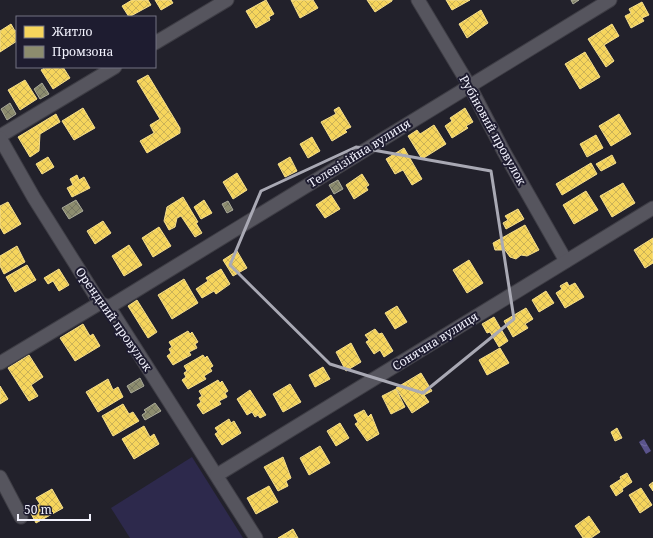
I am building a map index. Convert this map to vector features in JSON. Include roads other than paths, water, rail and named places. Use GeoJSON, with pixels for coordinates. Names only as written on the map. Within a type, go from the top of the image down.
{"type":"FeatureCollection","features":[{"type":"Feature","properties":{"kind":"street"},"geometry":{"type":"LineString","coordinates":[[156,42],[227,0]]}},
{"type":"Feature","properties":{"kind":"street","name":"Рубіновий провулок"},"geometry":{"type":"LineString","coordinates":[[418,0],[469,85],[504,152],[566,261]]}},
{"type":"Feature","properties":{"kind":"street","name":"Телевізійна вулиця"},"geometry":{"type":"LineString","coordinates":[[0,364],[104,305],[610,0]]}},
{"type":"Feature","properties":{"kind":"street"},"geometry":{"type":"LineString","coordinates":[[0,137],[113,68]]}},
{"type":"Feature","properties":{"kind":"street","name":"Орендний провулок"},"geometry":{"type":"LineString","coordinates":[[0,137],[34,198],[217,475],[256,538]]}},
{"type":"Feature","properties":{"kind":"street","name":"Сонячна вулиця"},"geometry":{"type":"LineString","coordinates":[[217,475],[653,208]]}},
{"type":"Feature","properties":{"kind":"street"},"geometry":{"type":"LineString","coordinates":[[0,477],[22,517]]}},
{"type":"Feature","properties":{"kind":"water"},"geometry":{"type":"Polygon","coordinates":[[[644,439],[651,451],[646,454],[639,442],[644,439]]]}}]}
